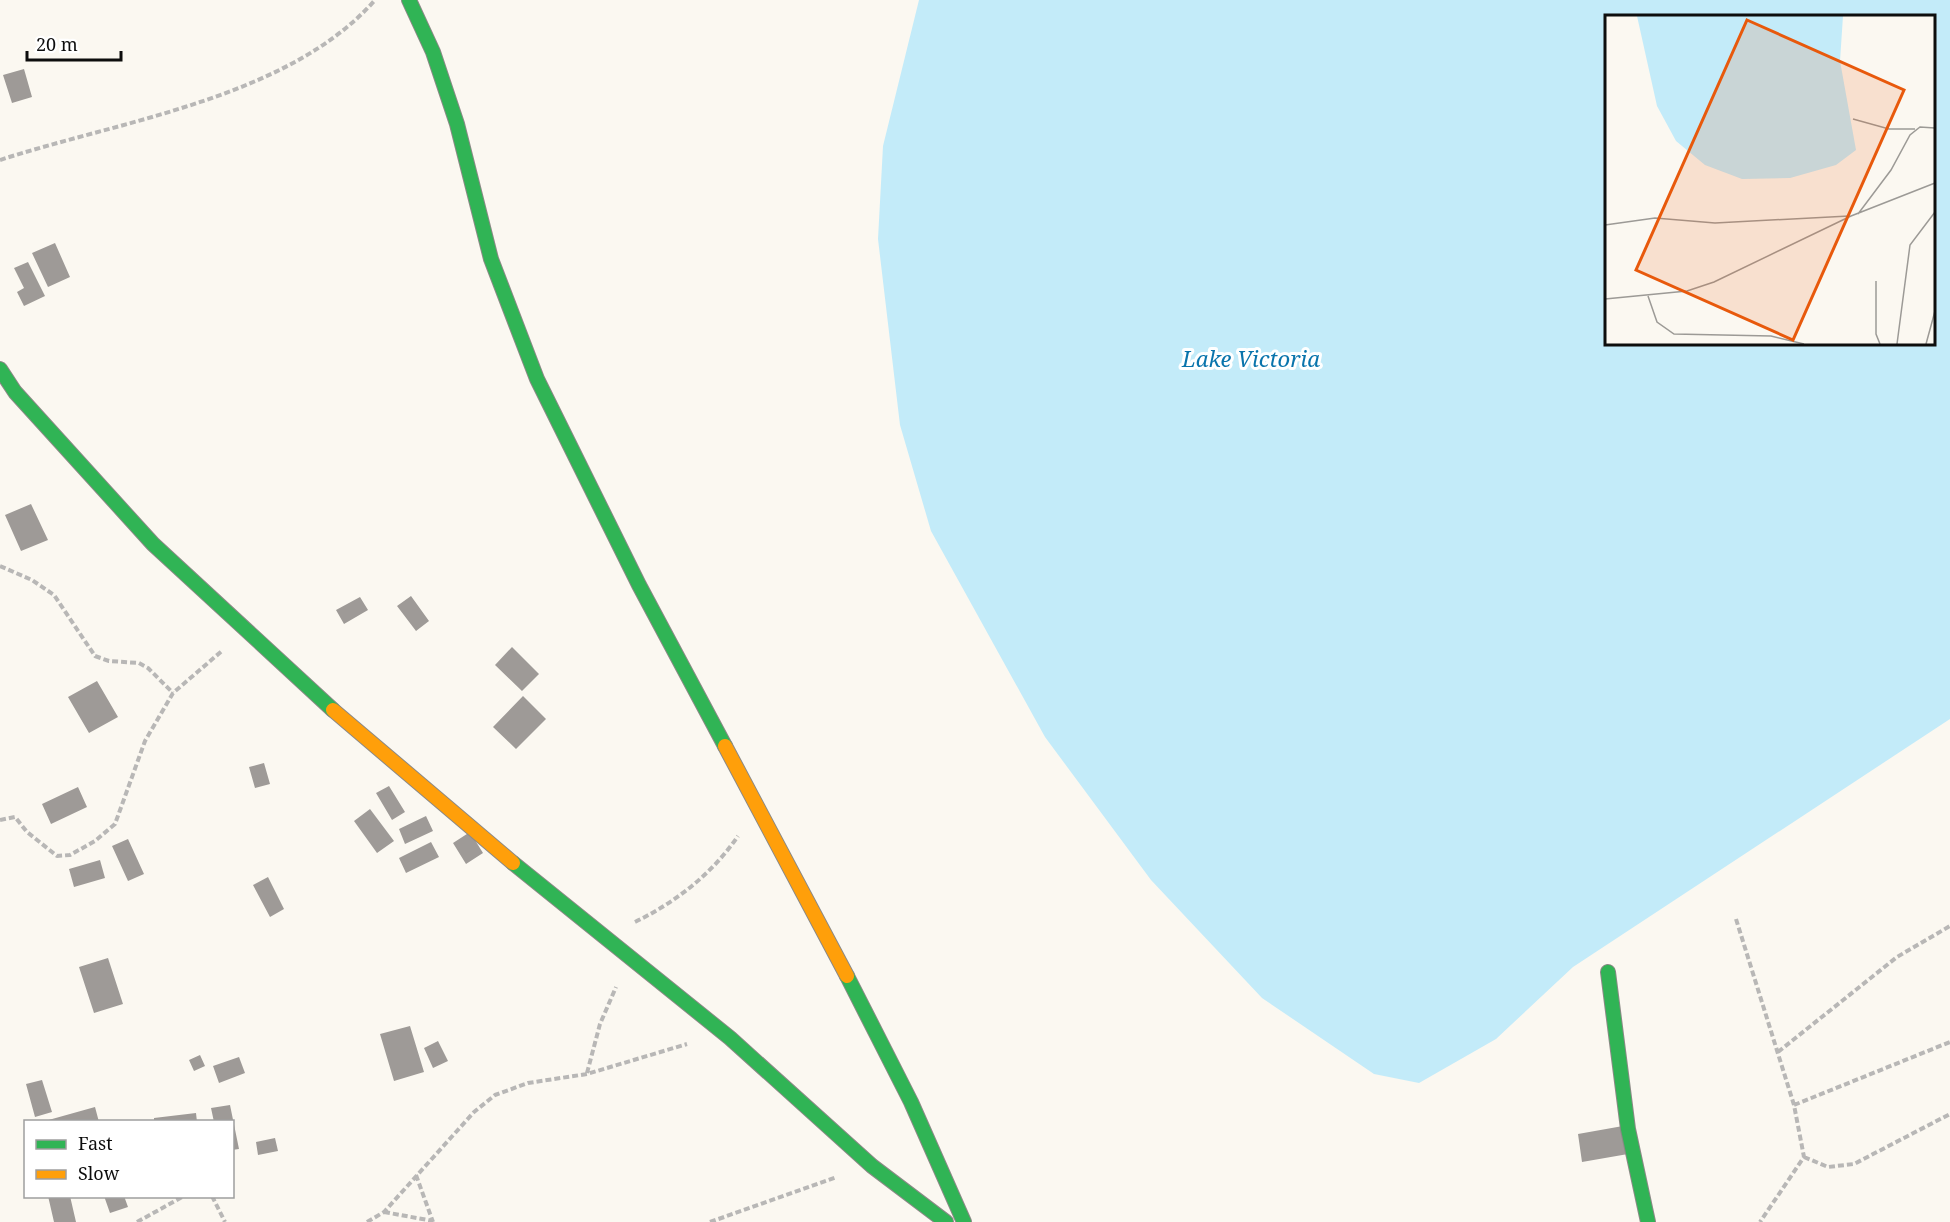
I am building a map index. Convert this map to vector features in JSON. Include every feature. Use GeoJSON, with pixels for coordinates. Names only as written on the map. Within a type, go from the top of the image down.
{"type":"FeatureCollection","features":[{"type":"Feature","properties":{"kind":"street"},"geometry":{"type":"LineString","coordinates":[[410,0],[436,62],[457,124],[491,259],[537,380],[639,585],[831,944],[910,1102],[964,1222]]}},
{"type":"Feature","properties":{"kind":"street"},"geometry":{"type":"LineString","coordinates":[[0,369],[15,392],[153,544],[363,737],[604,938],[730,1038],[872,1166],[946,1222]]}},
{"type":"Feature","properties":{"kind":"street"},"geometry":{"type":"LineString","coordinates":[[1608,972],[1632,1163],[1648,1222]]}},
{"type":"Feature","properties":{"kind":"path"},"geometry":{"type":"LineString","coordinates":[[0,160],[187,106],[254,80],[296,61],[357,20],[375,0]]}},
{"type":"Feature","properties":{"kind":"path"},"geometry":{"type":"LineString","coordinates":[[0,566],[32,580],[54,595],[95,656],[109,661],[139,663],[148,668],[173,693]]}},
{"type":"Feature","properties":{"kind":"path"},"geometry":{"type":"LineString","coordinates":[[0,820],[15,817],[36,840],[57,856],[70,855],[95,842],[115,824],[145,741],[173,693],[190,675],[248,631]]}},
{"type":"Feature","properties":{"kind":"path"},"geometry":{"type":"LineString","coordinates":[[604,938],[652,914],[683,894],[711,870],[757,808]]}},
{"type":"Feature","properties":{"kind":"path"},"geometry":{"type":"LineString","coordinates":[[1736,919],[1794,1105],[1804,1157],[1760,1222]]}},
{"type":"Feature","properties":{"kind":"path"},"geometry":{"type":"LineString","coordinates":[[1778,1052],[1897,957],[1950,926]]}},
{"type":"Feature","properties":{"kind":"path"},"geometry":{"type":"LineString","coordinates":[[587,1074],[600,1024],[613,992],[633,961]]}},
{"type":"Feature","properties":{"kind":"path"},"geometry":{"type":"LineString","coordinates":[[367,1222],[384,1212],[474,1112],[495,1095],[528,1083],[587,1074],[684,1045],[730,1038]]}},
{"type":"Feature","properties":{"kind":"path"},"geometry":{"type":"LineString","coordinates":[[1794,1105],[1950,1042]]}},
{"type":"Feature","properties":{"kind":"path"},"geometry":{"type":"LineString","coordinates":[[1804,1157],[1828,1167],[1847,1166],[1950,1114]]}},
{"type":"Feature","properties":{"kind":"path"},"geometry":{"type":"LineString","coordinates":[[710,1222],[872,1166]]}},
{"type":"Feature","properties":{"kind":"path"},"geometry":{"type":"LineString","coordinates":[[416,1175],[433,1221]]}},
{"type":"Feature","properties":{"kind":"path"},"geometry":{"type":"LineString","coordinates":[[137,1222],[182,1198]]}},
{"type":"Feature","properties":{"kind":"path"},"geometry":{"type":"LineString","coordinates":[[213,1198],[219,1204],[225,1222]]}},
{"type":"Feature","properties":{"kind":"path"},"geometry":{"type":"LineString","coordinates":[[384,1212],[433,1221]]}},
{"type":"Feature","properties":{"kind":"water","name":"Lake Victoria"},"geometry":{"type":"Polygon","coordinates":[[[919,0],[1950,0],[1950,719],[1573,967],[1496,1039],[1419,1083],[1374,1074],[1262,998],[1151,880],[1045,737],[931,531],[900,425],[878,239],[883,146],[919,0]]]}},
{"type":"Feature","properties":{"kind":"building"},"geometry":{"type":"Polygon","coordinates":[[[24,69],[32,97],[12,103],[3,75],[24,69]]]}},
{"type":"Feature","properties":{"kind":"building"},"geometry":{"type":"Polygon","coordinates":[[[55,243],[70,277],[48,287],[32,253],[55,243]]]}},
{"type":"Feature","properties":{"kind":"building"},"geometry":{"type":"Polygon","coordinates":[[[28,262],[45,296],[24,306],[17,292],[24,288],[14,268],[28,262]]]}},
{"type":"Feature","properties":{"kind":"building"},"geometry":{"type":"Polygon","coordinates":[[[31,504],[48,540],[21,551],[5,515],[31,504]]]}},
{"type":"Feature","properties":{"kind":"building"},"geometry":{"type":"Polygon","coordinates":[[[411,596],[429,621],[416,631],[397,606],[411,596]]]}},
{"type":"Feature","properties":{"kind":"building"},"geometry":{"type":"Polygon","coordinates":[[[360,597],[368,610],[344,624],[336,610],[360,597]]]}},
{"type":"Feature","properties":{"kind":"building"},"geometry":{"type":"Polygon","coordinates":[[[512,647],[539,674],[522,691],[495,665],[512,647]]]}},
{"type":"Feature","properties":{"kind":"building"},"geometry":{"type":"Polygon","coordinates":[[[97,681],[118,717],[89,733],[68,697],[97,681]]]}},
{"type":"Feature","properties":{"kind":"building"},"geometry":{"type":"Polygon","coordinates":[[[523,696],[546,719],[516,749],[493,727],[523,696]]]}},
{"type":"Feature","properties":{"kind":"building"},"geometry":{"type":"Polygon","coordinates":[[[264,763],[270,784],[255,788],[249,767],[264,763]]]}},
{"type":"Feature","properties":{"kind":"building"},"geometry":{"type":"Polygon","coordinates":[[[389,786],[405,812],[392,820],[376,793],[389,786]]]}},
{"type":"Feature","properties":{"kind":"building"},"geometry":{"type":"Polygon","coordinates":[[[78,787],[87,807],[51,824],[42,804],[78,787]]]}},
{"type":"Feature","properties":{"kind":"building"},"geometry":{"type":"Polygon","coordinates":[[[370,809],[394,841],[377,853],[354,821],[370,809]]]}},
{"type":"Feature","properties":{"kind":"building"},"geometry":{"type":"Polygon","coordinates":[[[426,816],[433,831],[405,844],[399,829],[426,816]]]}},
{"type":"Feature","properties":{"kind":"building"},"geometry":{"type":"Polygon","coordinates":[[[470,832],[483,853],[466,864],[453,843],[470,832]]]}},
{"type":"Feature","properties":{"kind":"building"},"geometry":{"type":"Polygon","coordinates":[[[128,839],[144,874],[128,881],[112,846],[128,839]]]}},
{"type":"Feature","properties":{"kind":"building"},"geometry":{"type":"Polygon","coordinates":[[[431,842],[439,857],[406,873],[399,858],[431,842]]]}},
{"type":"Feature","properties":{"kind":"building"},"geometry":{"type":"Polygon","coordinates":[[[100,860],[105,878],[74,887],[69,869],[100,860]]]}},
{"type":"Feature","properties":{"kind":"building"},"geometry":{"type":"Polygon","coordinates":[[[268,877],[284,909],[270,917],[253,885],[268,877]]]}},
{"type":"Feature","properties":{"kind":"building"},"geometry":{"type":"Polygon","coordinates":[[[108,958],[123,1004],[94,1013],[79,967],[108,958]]]}},
{"type":"Feature","properties":{"kind":"building"},"geometry":{"type":"Polygon","coordinates":[[[410,1026],[424,1072],[394,1081],[380,1034],[410,1026]]]}},
{"type":"Feature","properties":{"kind":"building"},"geometry":{"type":"Polygon","coordinates":[[[438,1041],[448,1061],[433,1068],[424,1048],[438,1041]]]}},
{"type":"Feature","properties":{"kind":"building"},"geometry":{"type":"Polygon","coordinates":[[[200,1055],[205,1066],[194,1071],[189,1060],[200,1055]]]}},
{"type":"Feature","properties":{"kind":"building"},"geometry":{"type":"Polygon","coordinates":[[[239,1057],[245,1073],[219,1083],[213,1066],[239,1057]]]}},
{"type":"Feature","properties":{"kind":"building"},"geometry":{"type":"Polygon","coordinates":[[[42,1080],[52,1112],[35,1117],[26,1084],[42,1080]]]}},
{"type":"Feature","properties":{"kind":"building"},"geometry":{"type":"Polygon","coordinates":[[[230,1105],[233,1120],[214,1120],[211,1108],[230,1105]]]}},
{"type":"Feature","properties":{"kind":"building"},"geometry":{"type":"Polygon","coordinates":[[[95,1107],[98,1120],[49,1120],[95,1107]]]}},
{"type":"Feature","properties":{"kind":"building"},"geometry":{"type":"Polygon","coordinates":[[[196,1113],[197,1120],[154,1120],[154,1118],[196,1113]]]}},
{"type":"Feature","properties":{"kind":"building"},"geometry":{"type":"Polygon","coordinates":[[[234,1125],[239,1149],[234,1150],[234,1125]]]}},
{"type":"Feature","properties":{"kind":"building"},"geometry":{"type":"Polygon","coordinates":[[[1623,1126],[1628,1154],[1582,1162],[1578,1134],[1623,1126]]]}},
{"type":"Feature","properties":{"kind":"building"},"geometry":{"type":"Polygon","coordinates":[[[275,1138],[278,1151],[258,1155],[256,1142],[275,1138]]]}},
{"type":"Feature","properties":{"kind":"building"},"geometry":{"type":"Polygon","coordinates":[[[48,1198],[70,1198],[76,1222],[54,1222],[48,1198]]]}},
{"type":"Feature","properties":{"kind":"building"},"geometry":{"type":"Polygon","coordinates":[[[105,1198],[125,1198],[128,1207],[110,1213],[105,1198]]]}},
{"type":"Feature","properties":{"kind":"traffic: fast"},"geometry":{"type":"LineString","coordinates":[[409,0],[433,52],[457,124],[491,259],[537,379],[639,585],[725,746]]}},
{"type":"Feature","properties":{"kind":"traffic: fast"},"geometry":{"type":"LineString","coordinates":[[0,369],[15,392],[153,544],[333,710]]}},
{"type":"Feature","properties":{"kind":"traffic: fast"},"geometry":{"type":"LineString","coordinates":[[513,863],[730,1038],[872,1166],[946,1222]]}},
{"type":"Feature","properties":{"kind":"traffic: fast"},"geometry":{"type":"LineString","coordinates":[[1608,972],[1628,1129],[1648,1222]]}},
{"type":"Feature","properties":{"kind":"traffic: fast"},"geometry":{"type":"LineString","coordinates":[[847,976],[911,1102],[964,1222]]}},
{"type":"Feature","properties":{"kind":"traffic: slow"},"geometry":{"type":"LineString","coordinates":[[333,710],[513,863]]}},
{"type":"Feature","properties":{"kind":"traffic: slow"},"geometry":{"type":"LineString","coordinates":[[725,746],[847,976]]}}]}
